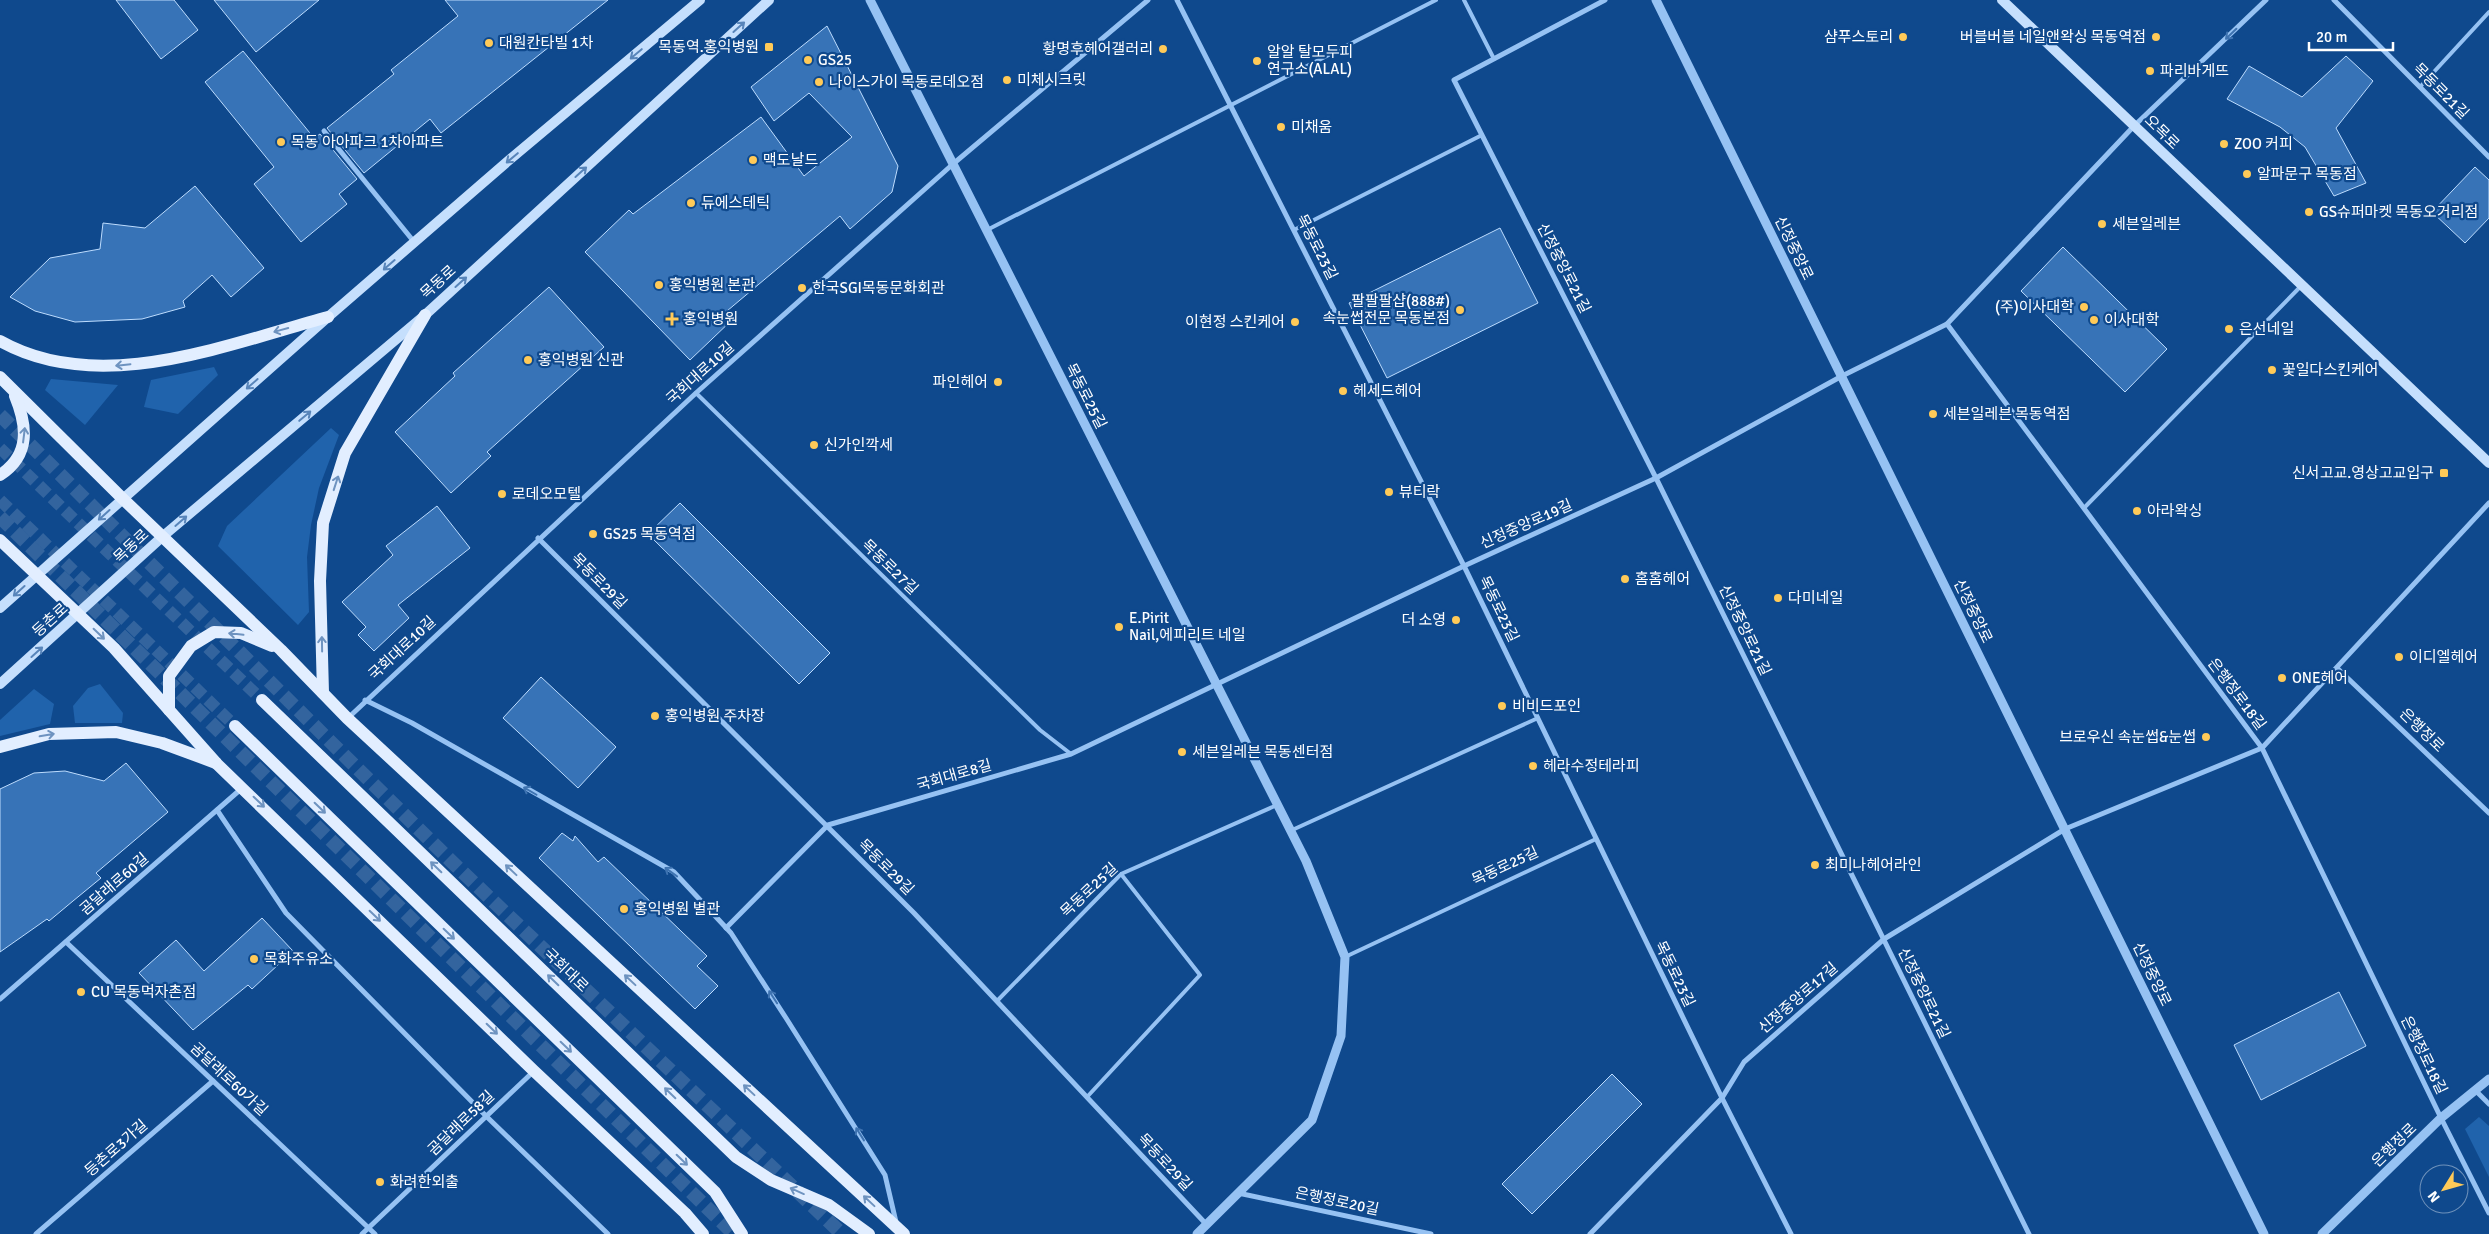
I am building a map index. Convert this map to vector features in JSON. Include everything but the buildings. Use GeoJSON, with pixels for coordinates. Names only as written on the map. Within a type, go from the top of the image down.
{"type":"FeatureCollection","features":[{"type":"Feature","properties":{"kind":"main road"},"geometry":{"type":"LineString","coordinates":[[0,608],[328,317],[700,0]]}},
{"type":"Feature","properties":{"kind":"main road","name":"목동로"},"geometry":{"type":"LineString","coordinates":[[119,577],[162,538],[425,315],[769,0]]}},
{"type":"Feature","properties":{"kind":"main road","name":"오목로"},"geometry":{"type":"LineString","coordinates":[[2002,0],[2489,463]]}},
{"type":"Feature","properties":{"kind":"main road"},"geometry":{"type":"LineString","coordinates":[[323,693],[320,581],[323,523],[345,453],[425,315]]}},
{"type":"Feature","properties":{"kind":"main road"},"geometry":{"type":"LineString","coordinates":[[0,341],[51,360],[104,366],[166,360],[328,317]]}},
{"type":"Feature","properties":{"kind":"main road"},"geometry":{"type":"LineString","coordinates":[[0,377],[162,538],[281,650],[347,718],[901,1230]]}},
{"type":"Feature","properties":{"kind":"main road"},"geometry":{"type":"LineString","coordinates":[[0,475],[7,471],[19,456],[25,435],[24,417],[12,390]]}},
{"type":"Feature","properties":{"kind":"main road"},"geometry":{"type":"LineString","coordinates":[[0,540],[114,648],[217,764],[243,787],[534,1071],[685,1213],[703,1234]]}},
{"type":"Feature","properties":{"kind":"main road","name":"등촌로"},"geometry":{"type":"LineString","coordinates":[[0,684],[119,577]]}},
{"type":"Feature","properties":{"kind":"main road"},"geometry":{"type":"LineString","coordinates":[[169,710],[169,676],[191,646],[214,632],[242,633],[281,650]]}},
{"type":"Feature","properties":{"kind":"main road","name":"국회대로"},"geometry":{"type":"LineString","coordinates":[[262,700],[736,1157],[771,1180],[829,1205],[869,1234]]}},
{"type":"Feature","properties":{"kind":"main road"},"geometry":{"type":"LineString","coordinates":[[235,726],[715,1192],[742,1234]]}},
{"type":"Feature","properties":{"kind":"main road"},"geometry":{"type":"LineString","coordinates":[[0,747],[49,734],[116,732],[162,743],[217,764]]}},
{"type":"Feature","properties":{"kind":"street","name":"목동로25길"},"geometry":{"type":"LineString","coordinates":[[870,0],[1306,861],[1344,957],[1341,1036],[1312,1120],[1197,1234]]}},
{"type":"Feature","properties":{"kind":"street","name":"국회대로10길"},"geometry":{"type":"LineString","coordinates":[[347,718],[538,538],[696,393],[954,164],[1148,0]]}},
{"type":"Feature","properties":{"kind":"street","name":"목동로23길"},"geometry":{"type":"LineString","coordinates":[[1177,0],[1464,566],[1722,1098],[1791,1234]]}},
{"type":"Feature","properties":{"kind":"street","name":"신정중앙로21길"},"geometry":{"type":"LineString","coordinates":[[1605,0],[1454,80],[1656,478],[2029,1234]]}},
{"type":"Feature","properties":{"kind":"street","name":"신정중앙로"},"geometry":{"type":"LineString","coordinates":[[1656,0],[2264,1234]]}},
{"type":"Feature","properties":{"kind":"street","name":"신정중앙로19길"},"geometry":{"type":"LineString","coordinates":[[1216,685],[1464,566],[1656,478],[1842,376],[1946,324],[2134,126],[2266,0]]}},
{"type":"Feature","properties":{"kind":"street","name":"목동로21길"},"geometry":{"type":"LineString","coordinates":[[2334,0],[2489,157]]}},
{"type":"Feature","properties":{"kind":"street"},"geometry":{"type":"LineString","coordinates":[[324,131],[415,242]]}},
{"type":"Feature","properties":{"kind":"street","name":"은행정로18길"},"geometry":{"type":"LineString","coordinates":[[1946,324],[2262,748],[2489,1213]]}},
{"type":"Feature","properties":{"kind":"street"},"geometry":{"type":"LineString","coordinates":[[2262,748],[2489,504]]}},
{"type":"Feature","properties":{"kind":"street","name":"목동로29길"},"geometry":{"type":"LineString","coordinates":[[538,538],[828,826],[997,1001],[1206,1224]]}},
{"type":"Feature","properties":{"kind":"street","name":"은행정로"},"geometry":{"type":"LineString","coordinates":[[2337,668],[2489,813]]}},
{"type":"Feature","properties":{"kind":"street","name":"국회대로8길"},"geometry":{"type":"LineString","coordinates":[[726,928],[828,826],[1071,754],[1216,685]]}},
{"type":"Feature","properties":{"kind":"street"},"geometry":{"type":"LineString","coordinates":[[365,700],[412,723],[674,872],[726,928],[781,1010],[885,1175],[901,1230]]}},
{"type":"Feature","properties":{"kind":"street","name":"신정중앙로17길"},"geometry":{"type":"LineString","coordinates":[[1590,1234],[1722,1098],[1744,1062],[1884,939],[2065,829],[2262,748]]}},
{"type":"Feature","properties":{"kind":"street","name":"곰달래로60길"},"geometry":{"type":"LineString","coordinates":[[0,999],[243,787]]}},
{"type":"Feature","properties":{"kind":"street"},"geometry":{"type":"LineString","coordinates":[[217,810],[286,913],[486,1116],[608,1234]]}},
{"type":"Feature","properties":{"kind":"street","name":"곰달래로60가길"},"geometry":{"type":"LineString","coordinates":[[66,942],[375,1234]]}},
{"type":"Feature","properties":{"kind":"street","name":"곰달래로58길"},"geometry":{"type":"LineString","coordinates":[[362,1234],[534,1071]]}},
{"type":"Feature","properties":{"kind":"street","name":"은행정로"},"geometry":{"type":"LineString","coordinates":[[2322,1234],[2441,1118],[2489,1079]]}},
{"type":"Feature","properties":{"kind":"street","name":"등촌로3가길"},"geometry":{"type":"LineString","coordinates":[[36,1234],[213,1081]]}},
{"type":"Feature","properties":{"kind":"street"},"geometry":{"type":"LineString","coordinates":[[2476,1091],[2489,1104]]}},
{"type":"Feature","properties":{"kind":"street","name":"은행정로20길"},"geometry":{"type":"LineString","coordinates":[[1238,1193],[1431,1234]]}},
{"type":"Feature","properties":{"kind":"lane"},"geometry":{"type":"LineString","coordinates":[[987,230],[1436,0]]}},
{"type":"Feature","properties":{"kind":"lane"},"geometry":{"type":"LineString","coordinates":[[1464,0],[1494,59]]}},
{"type":"Feature","properties":{"kind":"lane"},"geometry":{"type":"LineString","coordinates":[[2420,87],[2489,12]]}},
{"type":"Feature","properties":{"kind":"lane"},"geometry":{"type":"LineString","coordinates":[[1294,230],[1482,135]]}},
{"type":"Feature","properties":{"kind":"lane"},"geometry":{"type":"LineString","coordinates":[[2084,508],[2302,285]]}},
{"type":"Feature","properties":{"kind":"lane","name":"목동로27길"},"geometry":{"type":"LineString","coordinates":[[696,393],[1040,730],[1071,754]]}},
{"type":"Feature","properties":{"kind":"lane"},"geometry":{"type":"LineString","coordinates":[[1290,831],[1538,718]]}},
{"type":"Feature","properties":{"kind":"lane","name":"목동로25길"},"geometry":{"type":"LineString","coordinates":[[997,1001],[1121,874],[1277,805]]}},
{"type":"Feature","properties":{"kind":"lane","name":"목동로25길"},"geometry":{"type":"LineString","coordinates":[[1344,957],[1596,839]]}},
{"type":"Feature","properties":{"kind":"lane"},"geometry":{"type":"LineString","coordinates":[[1087,1097],[1200,975],[1121,874]]}},
{"type":"Feature","properties":{"kind":"shaded area"},"geometry":{"type":"Polygon","coordinates":[[[214,367],[218,375],[178,414],[144,407],[151,380],[214,367]]]}},
{"type":"Feature","properties":{"kind":"shaded area"},"geometry":{"type":"Polygon","coordinates":[[[51,379],[118,385],[85,425],[45,390],[51,379]]]}},
{"type":"Feature","properties":{"kind":"shaded area"},"geometry":{"type":"Polygon","coordinates":[[[331,428],[339,435],[319,488],[311,525],[307,557],[309,612],[298,625],[218,546],[227,526],[331,428]]]}},
{"type":"Feature","properties":{"kind":"shaded area"},"geometry":{"type":"Polygon","coordinates":[[[100,684],[123,713],[122,723],[75,723],[73,706],[88,688],[100,684]]]}},
{"type":"Feature","properties":{"kind":"shaded area"},"geometry":{"type":"Polygon","coordinates":[[[34,689],[54,704],[50,724],[0,736],[0,720],[34,689]]]}},
{"type":"Feature","properties":{"kind":"shaded area"},"geometry":{"type":"Polygon","coordinates":[[[2479,1117],[2489,1126],[2489,1177],[2465,1129],[2479,1117]]]}},
{"type":"Feature","properties":{"kind":"tunnel"},"geometry":{"type":"LineString","coordinates":[[0,415],[451,861],[842,1234]]}},
{"type":"Feature","properties":{"kind":"tunnel"},"geometry":{"type":"LineString","coordinates":[[0,448],[262,700]]}},
{"type":"Feature","properties":{"kind":"tunnel"},"geometry":{"type":"LineString","coordinates":[[0,500],[235,726]]}},
{"type":"Feature","properties":{"kind":"tunnel"},"geometry":{"type":"LineString","coordinates":[[0,517],[734,1234]]}},
{"type":"Feature","properties":{"kind":"place","name":"샴푸스토리"},"geometry":{"type":"Point","coordinates":[1903,37]}},
{"type":"Feature","properties":{"kind":"place","name":"버블버블 네일앤왁싱 목동역점"},"geometry":{"type":"Point","coordinates":[2156,37]}},
{"type":"Feature","properties":{"kind":"place","name":"대원칸타빌 1차"},"geometry":{"type":"Point","coordinates":[489,43]}},
{"type":"Feature","properties":{"kind":"place","name":"목동역.홍익병원"},"geometry":{"type":"Point","coordinates":[769,47]}},
{"type":"Feature","properties":{"kind":"place","name":"황명후헤어갤러리"},"geometry":{"type":"Point","coordinates":[1163,49]}},
{"type":"Feature","properties":{"kind":"place","name":"GS25"},"geometry":{"type":"Point","coordinates":[808,60]}},
{"type":"Feature","properties":{"kind":"place","name":"알알 탈모두피 연구소(ALAL)"},"geometry":{"type":"Point","coordinates":[1257,61]}},
{"type":"Feature","properties":{"kind":"place","name":"파리바게뜨"},"geometry":{"type":"Point","coordinates":[2150,71]}},
{"type":"Feature","properties":{"kind":"place","name":"미체시크릿"},"geometry":{"type":"Point","coordinates":[1007,80]}},
{"type":"Feature","properties":{"kind":"place","name":"나이스가이 목동로데오점"},"geometry":{"type":"Point","coordinates":[819,82]}},
{"type":"Feature","properties":{"kind":"place","name":"미채움"},"geometry":{"type":"Point","coordinates":[1281,127]}},
{"type":"Feature","properties":{"kind":"place","name":"목동 아아파크 1차아파트"},"geometry":{"type":"Point","coordinates":[281,142]}},
{"type":"Feature","properties":{"kind":"place","name":"ZOO 커피"},"geometry":{"type":"Point","coordinates":[2224,144]}},
{"type":"Feature","properties":{"kind":"place","name":"맥도날드"},"geometry":{"type":"Point","coordinates":[753,160]}},
{"type":"Feature","properties":{"kind":"place","name":"알파문구 목동점"},"geometry":{"type":"Point","coordinates":[2247,174]}},
{"type":"Feature","properties":{"kind":"place","name":"듀에스테틱"},"geometry":{"type":"Point","coordinates":[691,203]}},
{"type":"Feature","properties":{"kind":"place","name":"GS슈퍼마켓 목동오거리점"},"geometry":{"type":"Point","coordinates":[2309,212]}},
{"type":"Feature","properties":{"kind":"place","name":"세븐일레븐"},"geometry":{"type":"Point","coordinates":[2102,224]}},
{"type":"Feature","properties":{"kind":"place","name":"홍익병원 본관"},"geometry":{"type":"Point","coordinates":[659,285]}},
{"type":"Feature","properties":{"kind":"place","name":"한국SGI목동문화회관"},"geometry":{"type":"Point","coordinates":[802,288]}},
{"type":"Feature","properties":{"kind":"place","name":"(주)이사대학"},"geometry":{"type":"Point","coordinates":[2084,307]}},
{"type":"Feature","properties":{"kind":"place","name":"팔팔팔샵(888#) 속눈썹전문 목동본점"},"geometry":{"type":"Point","coordinates":[1460,310]}},
{"type":"Feature","properties":{"kind":"place","name":"홍익병원"},"geometry":{"type":"Point","coordinates":[672,319]}},
{"type":"Feature","properties":{"kind":"place","name":"이사대학"},"geometry":{"type":"Point","coordinates":[2094,320]}},
{"type":"Feature","properties":{"kind":"place","name":"이현정 스킨케어"},"geometry":{"type":"Point","coordinates":[1295,322]}},
{"type":"Feature","properties":{"kind":"place","name":"은선네일"},"geometry":{"type":"Point","coordinates":[2229,329]}},
{"type":"Feature","properties":{"kind":"place","name":"홍익병원 신관"},"geometry":{"type":"Point","coordinates":[528,360]}},
{"type":"Feature","properties":{"kind":"place","name":"꽃일다스킨케어"},"geometry":{"type":"Point","coordinates":[2272,370]}},
{"type":"Feature","properties":{"kind":"place","name":"파인헤어"},"geometry":{"type":"Point","coordinates":[998,382]}},
{"type":"Feature","properties":{"kind":"place","name":"헤세드헤어"},"geometry":{"type":"Point","coordinates":[1343,391]}},
{"type":"Feature","properties":{"kind":"place","name":"세븐일레븐 목동역점"},"geometry":{"type":"Point","coordinates":[1933,414]}},
{"type":"Feature","properties":{"kind":"place","name":"신가인깍세"},"geometry":{"type":"Point","coordinates":[814,445]}},
{"type":"Feature","properties":{"kind":"place","name":"신서고교.영상고교입구"},"geometry":{"type":"Point","coordinates":[2444,473]}},
{"type":"Feature","properties":{"kind":"place","name":"뷰티락"},"geometry":{"type":"Point","coordinates":[1389,492]}},
{"type":"Feature","properties":{"kind":"place","name":"로데오모텔"},"geometry":{"type":"Point","coordinates":[502,494]}},
{"type":"Feature","properties":{"kind":"place","name":"아라왁싱"},"geometry":{"type":"Point","coordinates":[2137,511]}},
{"type":"Feature","properties":{"kind":"place","name":"GS25 목동역점"},"geometry":{"type":"Point","coordinates":[593,534]}},
{"type":"Feature","properties":{"kind":"place","name":"홈홈헤어"},"geometry":{"type":"Point","coordinates":[1625,579]}},
{"type":"Feature","properties":{"kind":"place","name":"다미네일"},"geometry":{"type":"Point","coordinates":[1778,598]}},
{"type":"Feature","properties":{"kind":"place","name":"더 소영"},"geometry":{"type":"Point","coordinates":[1456,620]}},
{"type":"Feature","properties":{"kind":"place","name":"E.Pirit Nail,에피리트 네일"},"geometry":{"type":"Point","coordinates":[1119,627]}},
{"type":"Feature","properties":{"kind":"place","name":"이디엘헤어"},"geometry":{"type":"Point","coordinates":[2399,657]}},
{"type":"Feature","properties":{"kind":"place","name":"ONE헤어"},"geometry":{"type":"Point","coordinates":[2282,678]}},
{"type":"Feature","properties":{"kind":"place","name":"비비드포인"},"geometry":{"type":"Point","coordinates":[1502,706]}},
{"type":"Feature","properties":{"kind":"place","name":"홍익병원 주차장"},"geometry":{"type":"Point","coordinates":[655,716]}},
{"type":"Feature","properties":{"kind":"place","name":"브로우신 속눈썹&눈썹"},"geometry":{"type":"Point","coordinates":[2206,737]}},
{"type":"Feature","properties":{"kind":"place","name":"세븐일레븐 목동센터점"},"geometry":{"type":"Point","coordinates":[1182,752]}},
{"type":"Feature","properties":{"kind":"place","name":"헤라수정테라피"},"geometry":{"type":"Point","coordinates":[1533,766]}},
{"type":"Feature","properties":{"kind":"place","name":"최미나헤어라인"},"geometry":{"type":"Point","coordinates":[1815,865]}},
{"type":"Feature","properties":{"kind":"place","name":"홍익병원 별관"},"geometry":{"type":"Point","coordinates":[624,909]}},
{"type":"Feature","properties":{"kind":"place","name":"목화주유소"},"geometry":{"type":"Point","coordinates":[254,959]}},
{"type":"Feature","properties":{"kind":"place","name":"CU 목동먹자촌점"},"geometry":{"type":"Point","coordinates":[81,992]}},
{"type":"Feature","properties":{"kind":"place","name":"화려한외출"},"geometry":{"type":"Point","coordinates":[380,1182]}}]}
